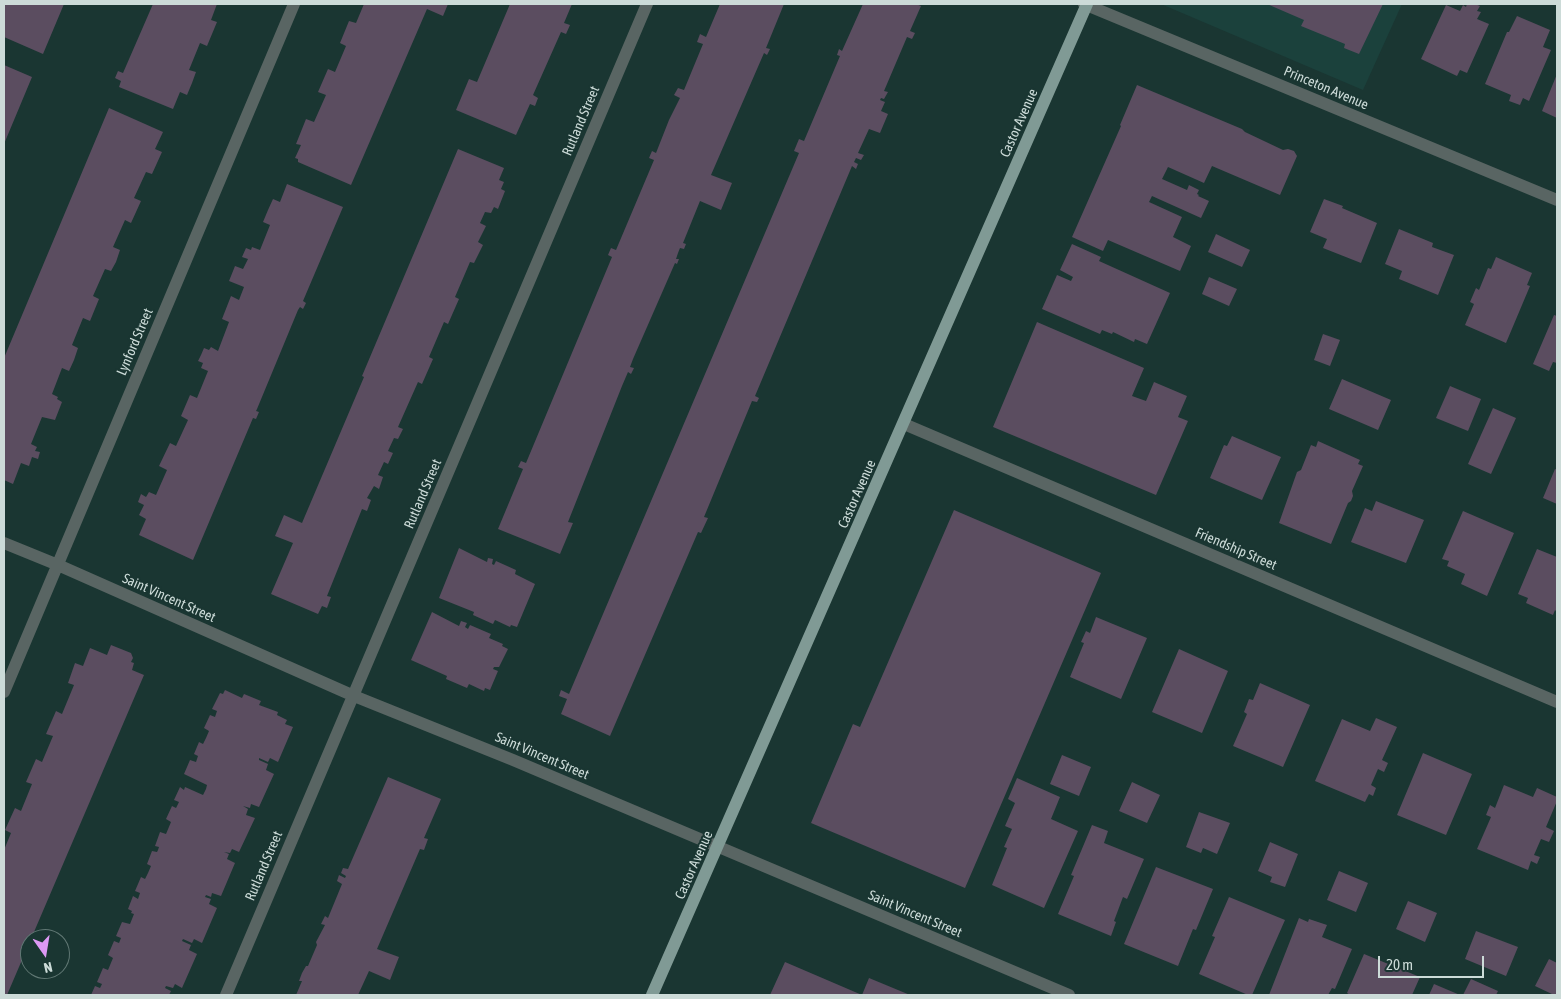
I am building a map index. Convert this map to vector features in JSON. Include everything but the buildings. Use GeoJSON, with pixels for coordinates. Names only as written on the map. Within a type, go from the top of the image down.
{"type":"FeatureCollection","features":[{"type":"Feature","properties":{"kind":"main road","name":"Castor Avenue"},"geometry":{"type":"LineString","coordinates":[[652,995],[904,424],[1086,4]]}},
{"type":"Feature","properties":{"kind":"street","name":"Lynford Street"},"geometry":{"type":"LineString","coordinates":[[4,692],[294,4]]}},
{"type":"Feature","properties":{"kind":"street","name":"Rutland Street"},"geometry":{"type":"LineString","coordinates":[[226,995],[646,4]]}},
{"type":"Feature","properties":{"kind":"street","name":"Princeton Avenue"},"geometry":{"type":"LineString","coordinates":[[1086,4],[1557,200]]}},
{"type":"Feature","properties":{"kind":"street","name":"Friendship Street"},"geometry":{"type":"LineString","coordinates":[[904,424],[1557,702]]}},
{"type":"Feature","properties":{"kind":"street","name":"Saint Vincent Street"},"geometry":{"type":"LineString","coordinates":[[4,543],[354,696],[498,754],[1069,995]]}},
{"type":"Feature","properties":{"kind":"shaded area"},"geometry":{"type":"Polygon","coordinates":[[[1161,4],[1402,4],[1363,90],[1161,4]]]}}]}
